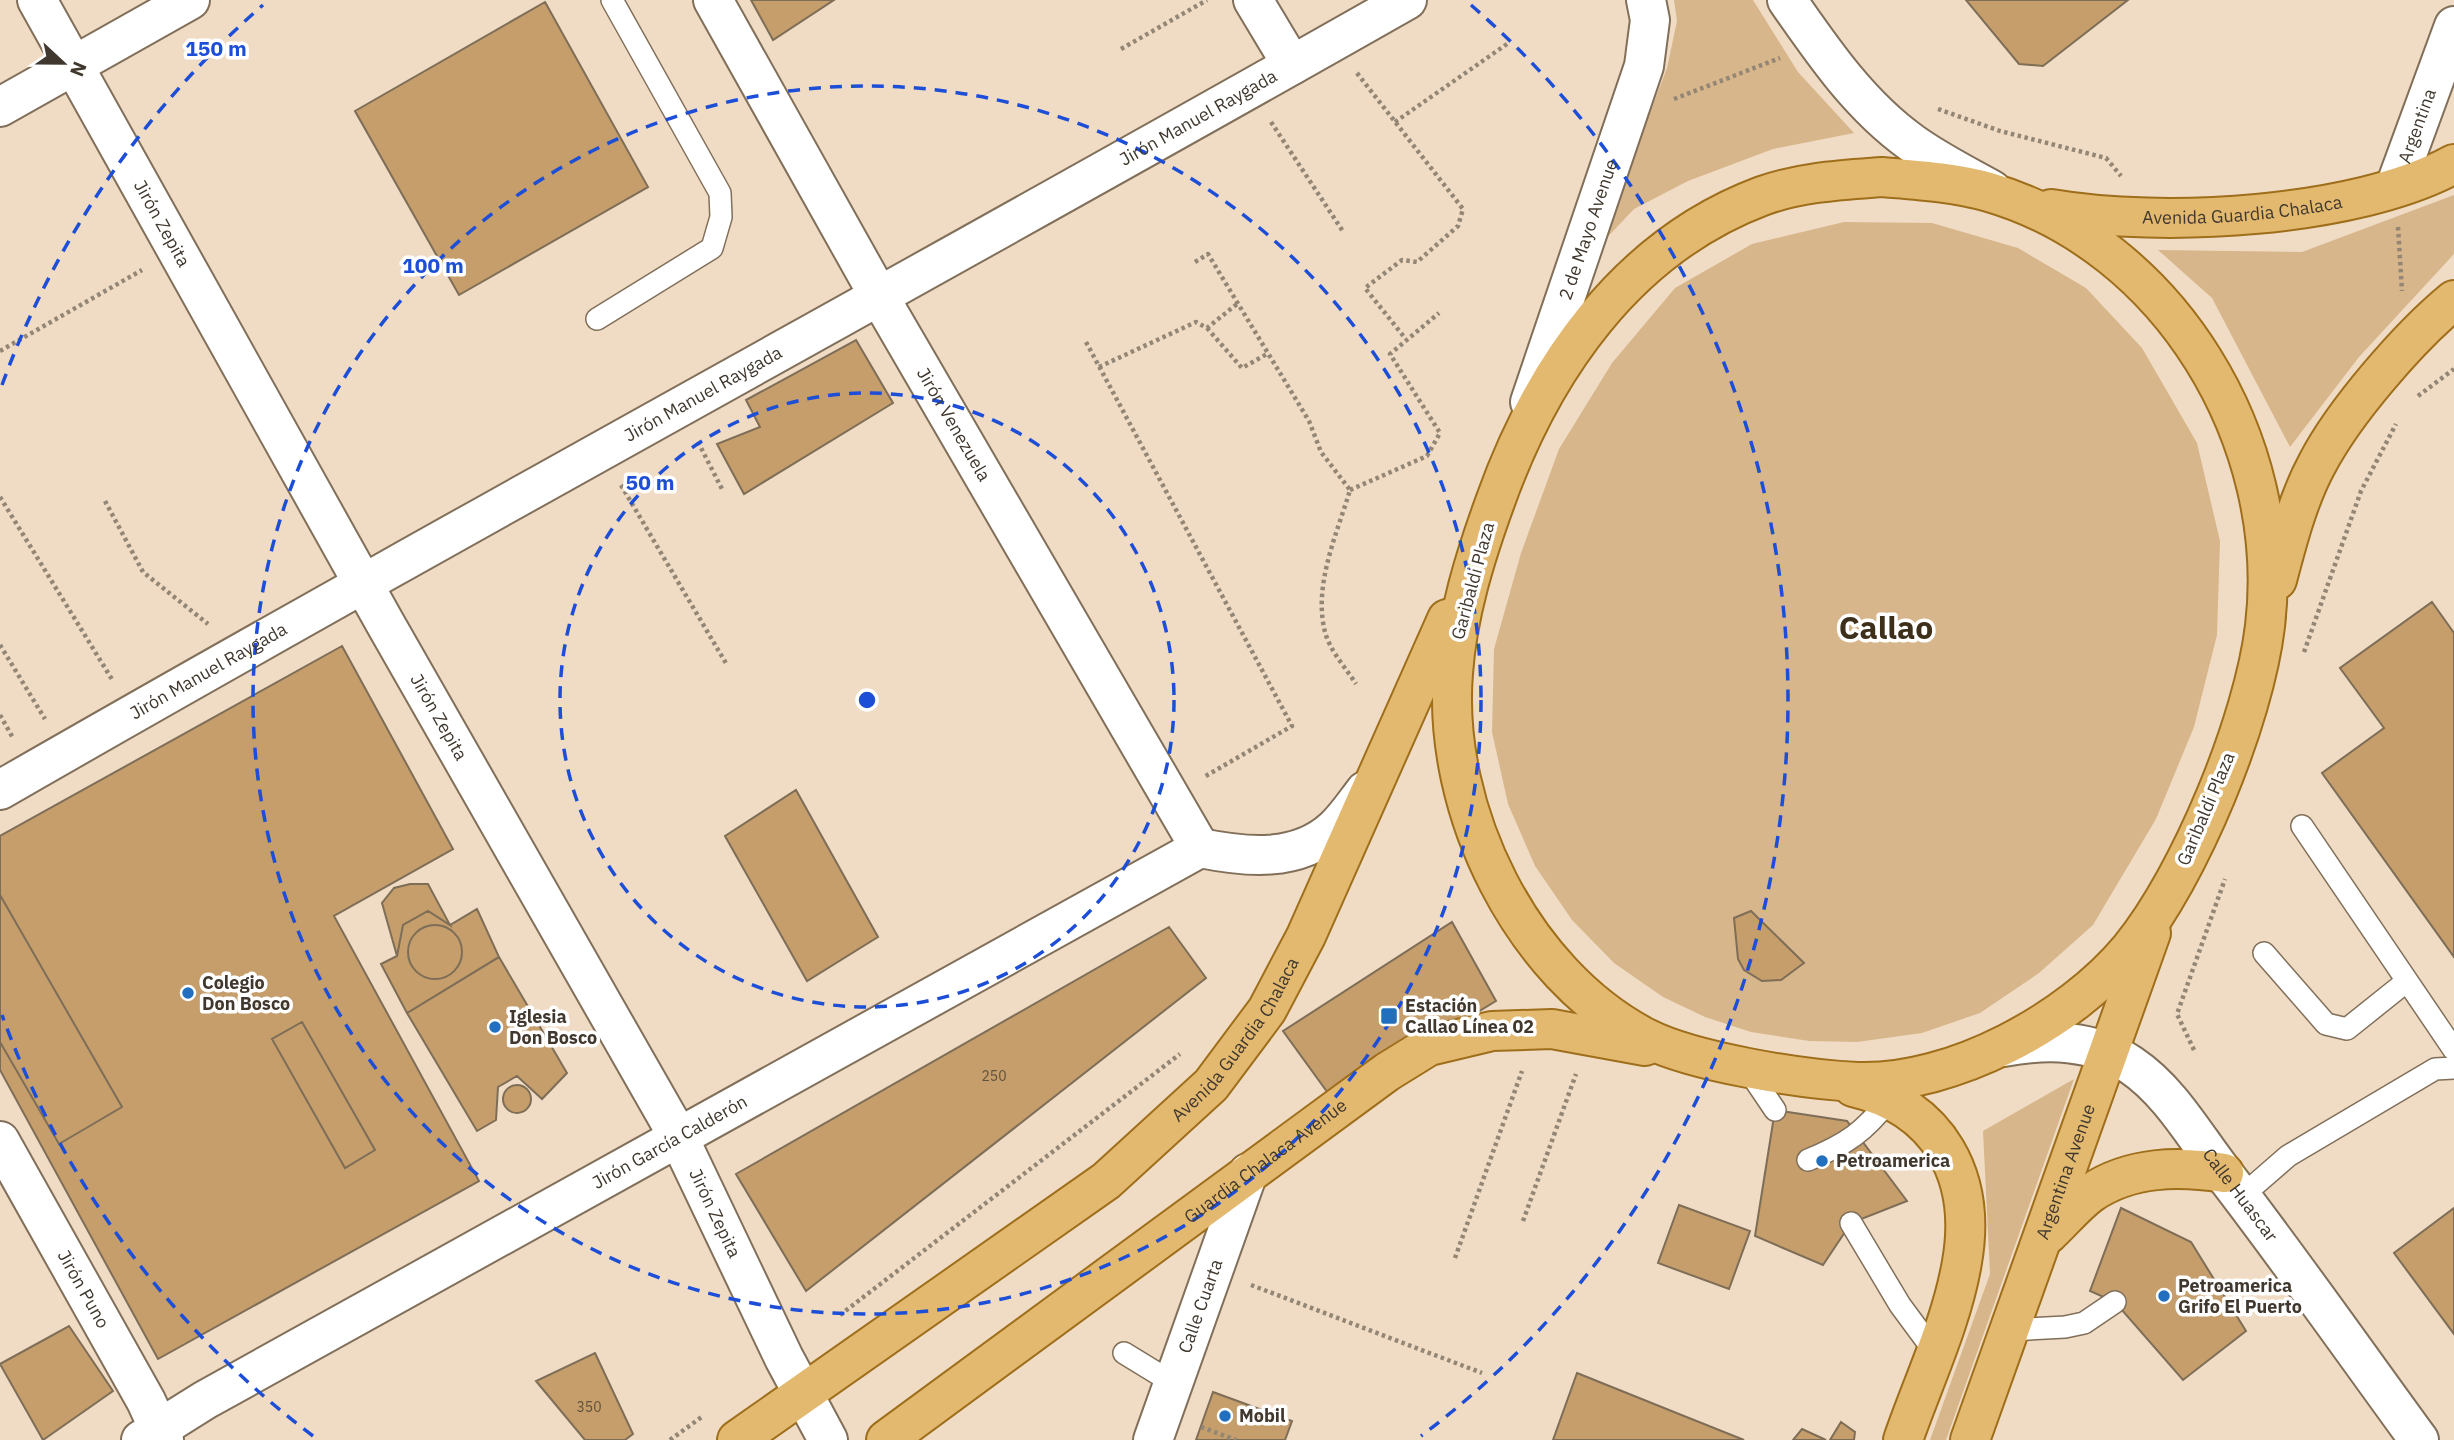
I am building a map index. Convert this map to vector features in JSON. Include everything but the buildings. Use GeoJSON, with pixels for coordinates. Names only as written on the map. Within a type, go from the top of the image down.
{"type":"FeatureCollection","features":[{"type":"Feature","properties":{"kind":"main road","name":"Avenida Guardia Chalaca"},"geometry":{"type":"LineString","coordinates":[[2016,202],[2095,217],[2157,219],[2282,211],[2343,201],[2395,187],[2454,164]]}},
{"type":"Feature","properties":{"kind":"main road","name":"Garibaldi Plaza"},"geometry":{"type":"LineString","coordinates":[[1882,177],[1941,181],[2016,202],[2087,238],[2132,272],[2171,315],[2203,359],[2248,451],[2263,511],[2265,626],[2248,701],[2227,765],[2199,833],[2163,902],[2128,952],[2069,1004],[2003,1047],[1956,1067],[1912,1078],[1861,1082],[1803,1076],[1694,1055],[1647,1038],[1597,1005],[1553,961],[1522,922],[1475,832],[1460,781],[1452,728],[1452,678],[1458,630],[1482,539],[1511,455],[1544,390],[1600,311],[1632,275],[1675,242],[1723,213],[1768,194],[1826,180],[1882,177]]}},
{"type":"Feature","properties":{"kind":"main road"},"geometry":{"type":"LineString","coordinates":[[2265,626],[2288,540],[2317,464],[2368,390],[2454,300]]}},
{"type":"Feature","properties":{"kind":"main road","name":"Avenida Guardia Chalaca"},"geometry":{"type":"LineString","coordinates":[[803,1392],[986,1268],[1106,1181],[1210,1085],[1268,1010],[1306,936],[1482,539]]}},
{"type":"Feature","properties":{"kind":"main road","name":"Argentina Avenue"},"geometry":{"type":"LineString","coordinates":[[1970,1440],[2163,902]]}},
{"type":"Feature","properties":{"kind":"main road","name":"Guardia Chalaca Avenue"},"geometry":{"type":"LineString","coordinates":[[886,1440],[1387,1072],[1429,1046],[1492,1031],[1537,1029],[1694,1055]]}},
{"type":"Feature","properties":{"kind":"main road"},"geometry":{"type":"LineString","coordinates":[[1803,1076],[1890,1099],[1916,1114],[1942,1140],[1954,1165],[1965,1220],[1962,1262],[1903,1440]]}},
{"type":"Feature","properties":{"kind":"main road"},"geometry":{"type":"LineString","coordinates":[[2043,1238],[2091,1193],[2122,1178],[2155,1170],[2190,1168],[2233,1184]]}},
{"type":"Feature","properties":{"kind":"main road"},"geometry":{"type":"LineString","coordinates":[[737,1440],[803,1392]]}},
{"type":"Feature","properties":{"kind":"street","name":"Jirón Zepita"},"geometry":{"type":"LineString","coordinates":[[37,0],[363,583],[678,1136],[828,1440]]}},
{"type":"Feature","properties":{"kind":"street"},"geometry":{"type":"LineString","coordinates":[[0,107],[190,0]]}},
{"type":"Feature","properties":{"kind":"street","name":"Jirón Venezuela"},"geometry":{"type":"LineString","coordinates":[[713,0],[880,298],[1200,848]]}},
{"type":"Feature","properties":{"kind":"street"},"geometry":{"type":"LineString","coordinates":[[1254,0],[1292,65]]}},
{"type":"Feature","properties":{"kind":"street","name":"Jirón Manuel Raygada"},"geometry":{"type":"LineString","coordinates":[[0,790],[363,583],[880,298],[1407,0]]}},
{"type":"Feature","properties":{"kind":"street","name":"2 de Mayo Avenue"},"geometry":{"type":"LineString","coordinates":[[1511,455],[1644,66],[1650,20],[1646,0]]}},
{"type":"Feature","properties":{"kind":"street"},"geometry":{"type":"LineString","coordinates":[[1787,0],[1817,44],[1870,108],[1912,143],[2016,202]]}},
{"type":"Feature","properties":{"kind":"street","name":"Argentina"},"geometry":{"type":"LineString","coordinates":[[2395,187],[2454,26]]}},
{"type":"Feature","properties":{"kind":"street"},"geometry":{"type":"LineString","coordinates":[[1200,848],[1246,857],[1304,850],[1334,830],[1380,774]]}},
{"type":"Feature","properties":{"kind":"street","name":"Jirón García Calderón"},"geometry":{"type":"LineString","coordinates":[[154,1437],[205,1400],[1200,848]]}},
{"type":"Feature","properties":{"kind":"street","name":"Calle Huascar"},"geometry":{"type":"LineString","coordinates":[[2003,1047],[2039,1040],[2075,1043],[2109,1053],[2131,1065],[2158,1088],[2233,1184],[2419,1440]]}},
{"type":"Feature","properties":{"kind":"street","name":"Jirón Puno"},"geometry":{"type":"LineString","coordinates":[[0,1140],[146,1401],[154,1437]]}},
{"type":"Feature","properties":{"kind":"street","name":"Calle Cuarta"},"geometry":{"type":"LineString","coordinates":[[1153,1440],[1248,1173]]}},
{"type":"Feature","properties":{"kind":"lane"},"geometry":{"type":"LineString","coordinates":[[597,319],[712,248],[721,217],[720,193],[612,0]]}},
{"type":"Feature","properties":{"kind":"lane"},"geometry":{"type":"LineString","coordinates":[[2302,826],[2454,1050]]}},
{"type":"Feature","properties":{"kind":"lane"},"geometry":{"type":"LineString","coordinates":[[2264,953],[2326,1024],[2340,1029],[2347,1029],[2407,981]]}},
{"type":"Feature","properties":{"kind":"lane"},"geometry":{"type":"LineString","coordinates":[[1744,1065],[1775,1110]]}},
{"type":"Feature","properties":{"kind":"lane"},"geometry":{"type":"LineString","coordinates":[[2233,1184],[2288,1156],[2435,1069],[2454,1068]]}},
{"type":"Feature","properties":{"kind":"lane"},"geometry":{"type":"LineString","coordinates":[[1808,1160],[1853,1139],[1890,1099]]}},
{"type":"Feature","properties":{"kind":"lane"},"geometry":{"type":"LineString","coordinates":[[1851,1223],[1899,1305],[1934,1351]]}},
{"type":"Feature","properties":{"kind":"lane"},"geometry":{"type":"LineString","coordinates":[[2010,1330],[2065,1327],[2084,1323],[2115,1301]]}},
{"type":"Feature","properties":{"kind":"lane"},"geometry":{"type":"LineString","coordinates":[[1124,1353],[1173,1383]]}},
{"type":"Feature","properties":{"kind":"path"},"geometry":{"type":"LineString","coordinates":[[1121,49],[1207,0]]}},
{"type":"Feature","properties":{"kind":"path"},"geometry":{"type":"LineString","coordinates":[[1333,42],[1463,209],[1458,226],[1416,262],[1402,260],[1365,288],[1405,338]]}},
{"type":"Feature","properties":{"kind":"path"},"geometry":{"type":"LineString","coordinates":[[1395,122],[1507,44]]}},
{"type":"Feature","properties":{"kind":"path"},"geometry":{"type":"LineString","coordinates":[[1664,103],[1788,55]]}},
{"type":"Feature","properties":{"kind":"path"},"geometry":{"type":"LineString","coordinates":[[1249,89],[1344,233]]}},
{"type":"Feature","properties":{"kind":"path"},"geometry":{"type":"LineString","coordinates":[[1929,103],[2000,131],[2106,158],[2157,219]]}},
{"type":"Feature","properties":{"kind":"path"},"geometry":{"type":"LineString","coordinates":[[2395,187],[2406,348]]}},
{"type":"Feature","properties":{"kind":"path"},"geometry":{"type":"LineString","coordinates":[[0,351],[177,250]]}},
{"type":"Feature","properties":{"kind":"path"},"geometry":{"type":"LineString","coordinates":[[1195,262],[1208,254],[1266,354],[1309,421],[1321,452],[1350,490]]}},
{"type":"Feature","properties":{"kind":"path"},"geometry":{"type":"LineString","coordinates":[[1207,328],[1237,304]]}},
{"type":"Feature","properties":{"kind":"path"},"geometry":{"type":"LineString","coordinates":[[1356,684],[1331,645],[1322,611],[1324,575],[1350,490],[1427,456],[1440,433],[1390,354],[1405,338],[1439,313]]}},
{"type":"Feature","properties":{"kind":"path"},"geometry":{"type":"LineString","coordinates":[[1099,366],[1196,321],[1207,328],[1242,368],[1266,354]]}},
{"type":"Feature","properties":{"kind":"path"},"geometry":{"type":"LineString","coordinates":[[1086,342],[1292,726],[1170,796]]}},
{"type":"Feature","properties":{"kind":"path"},"geometry":{"type":"LineString","coordinates":[[2414,399],[2454,369]]}},
{"type":"Feature","properties":{"kind":"path"},"geometry":{"type":"LineString","coordinates":[[680,408],[722,489]]}},
{"type":"Feature","properties":{"kind":"path"},"geometry":{"type":"LineString","coordinates":[[2361,491],[2398,418]]}},
{"type":"Feature","properties":{"kind":"path"},"geometry":{"type":"LineString","coordinates":[[601,451],[727,665]]}},
{"type":"Feature","properties":{"kind":"path"},"geometry":{"type":"LineString","coordinates":[[0,497],[134,714]]}},
{"type":"Feature","properties":{"kind":"path"},"geometry":{"type":"LineString","coordinates":[[105,501],[143,572],[242,651]]}},
{"type":"Feature","properties":{"kind":"path"},"geometry":{"type":"LineString","coordinates":[[0,645],[65,752]]}},
{"type":"Feature","properties":{"kind":"path"},"geometry":{"type":"LineString","coordinates":[[1455,1258],[1537,1029]]}},
{"type":"Feature","properties":{"kind":"path"},"geometry":{"type":"LineString","coordinates":[[1523,1221],[1590,1036]]}},
{"type":"Feature","properties":{"kind":"path"},"geometry":{"type":"LineString","coordinates":[[838,1316],[1188,1048]]}},
{"type":"Feature","properties":{"kind":"path"},"geometry":{"type":"LineString","coordinates":[[1213,1271],[1482,1373]]}},
{"type":"Feature","properties":{"kind":"path"},"geometry":{"type":"LineString","coordinates":[[670,1440],[711,1410]]}},
{"type":"Feature","properties":{"kind":"shaded area"},"geometry":{"type":"Polygon","coordinates":[[[1674,0],[1753,0],[1798,72],[1854,133],[1773,149],[1688,181],[1634,209],[1599,246],[1667,68],[1677,21],[1674,0]]]}},
{"type":"Feature","properties":{"kind":"shaded area"},"geometry":{"type":"Polygon","coordinates":[[[2454,195],[2454,254],[2359,357],[2290,447],[2212,298],[2158,250],[2302,252],[2454,195]]]}},
{"type":"Feature","properties":{"kind":"shaded area"},"geometry":{"type":"Polygon","coordinates":[[[1844,222],[1932,223],[2018,248],[2086,288],[2142,348],[2197,443],[2220,541],[2217,635],[2194,727],[2156,819],[2093,925],[2039,973],[1980,1013],[1922,1033],[1857,1042],[1809,1041],[1751,1032],[1705,1017],[1663,997],[1614,963],[1572,920],[1535,866],[1508,804],[1492,732],[1494,649],[1521,553],[1559,449],[1612,363],[1675,288],[1752,244],[1844,222]]]}},
{"type":"Feature","properties":{"kind":"shaded area"},"geometry":{"type":"Polygon","coordinates":[[[2074,1079],[1946,1440],[1930,1440],[1990,1274],[1983,1131],[2074,1079]]]}},
{"type":"Feature","properties":{"kind":"place","name":"Colegio Don Bosco"},"geometry":{"type":"Point","coordinates":[188,993]}},
{"type":"Feature","properties":{"kind":"place","name":"Estación Callao Línea 02"},"geometry":{"type":"Point","coordinates":[1389,1016]}},
{"type":"Feature","properties":{"kind":"place","name":"Iglesia Don Bosco"},"geometry":{"type":"Point","coordinates":[495,1027]}},
{"type":"Feature","properties":{"kind":"place","name":"Petroamerica"},"geometry":{"type":"Point","coordinates":[1822,1161]}},
{"type":"Feature","properties":{"kind":"place","name":"Petroamerica Grifo El Puerto"},"geometry":{"type":"Point","coordinates":[2164,1296]}},
{"type":"Feature","properties":{"kind":"place","name":"Mobil"},"geometry":{"type":"Point","coordinates":[1225,1416]}},
{"type":"Feature","properties":{"kind":"district","name":"Callao"},"geometry":{"type":"Point","coordinates":[1886,628]}}]}
